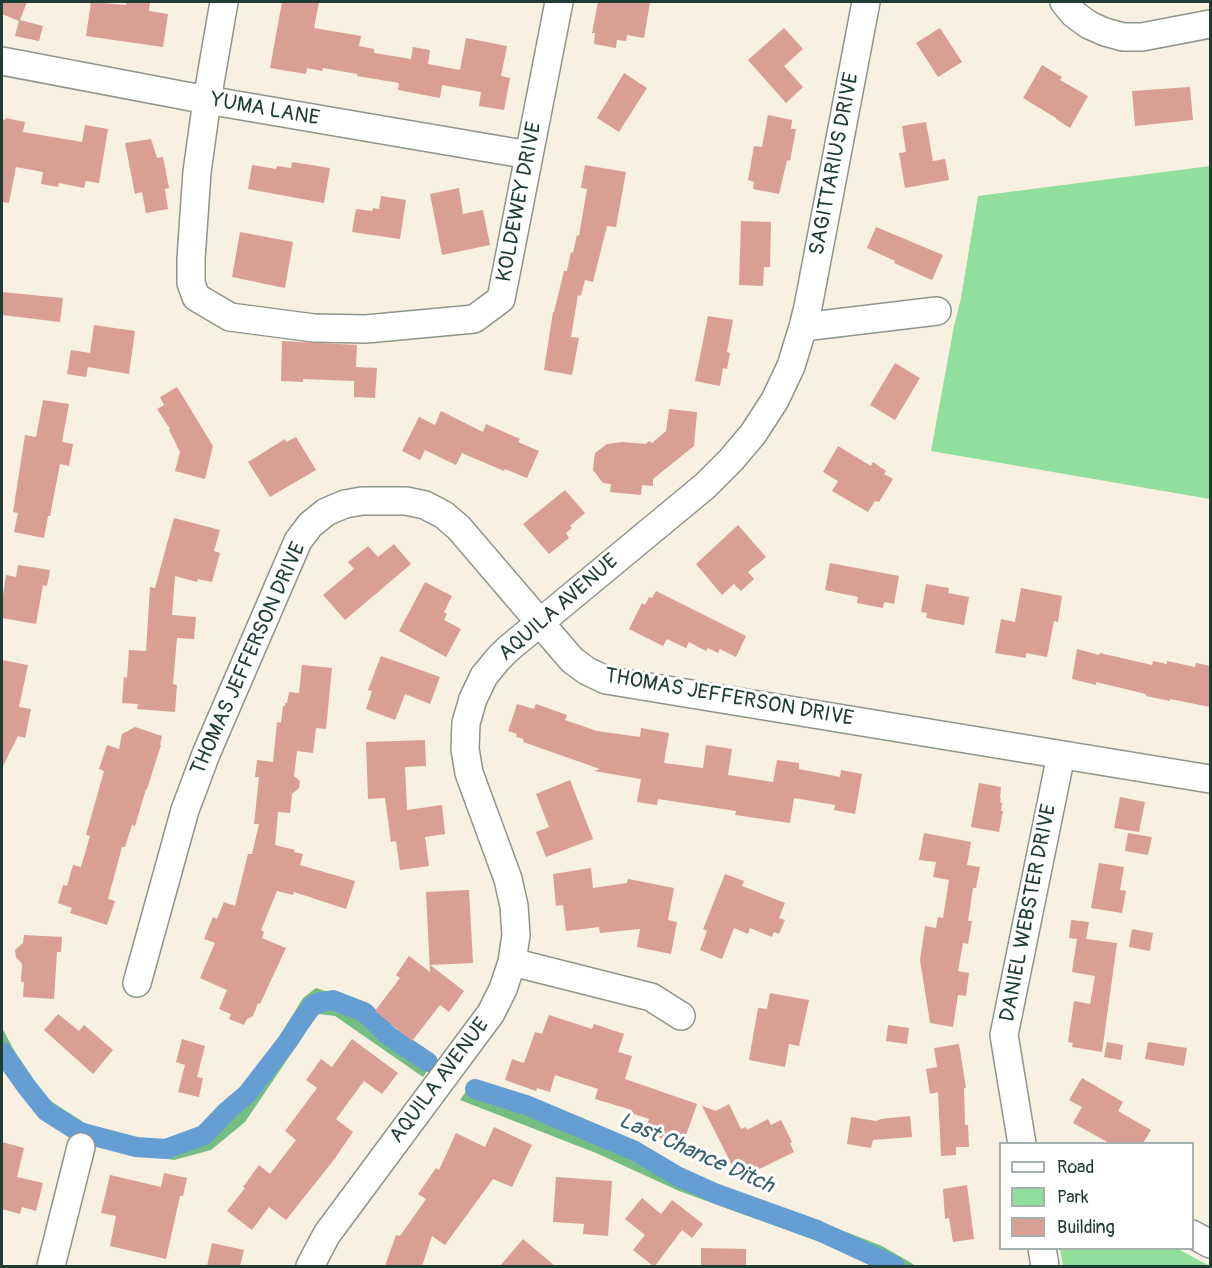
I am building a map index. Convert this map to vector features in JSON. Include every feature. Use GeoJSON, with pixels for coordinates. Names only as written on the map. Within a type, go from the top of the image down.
{"type":"FeatureCollection","features":[{"type":"Feature","properties":{"kind":"street"},"geometry":{"type":"LineString","coordinates":[[207,100],[224,2]]}},
{"type":"Feature","properties":{"kind":"street","name":"KOLDEWEY DRIVE"},"geometry":{"type":"LineString","coordinates":[[207,100],[197,172],[191,259],[191,283],[196,297],[231,317],[314,328],[366,329],[474,319],[501,299],[559,2]]}},
{"type":"Feature","properties":{"kind":"street","name":"SAGITTARIUS DRIVE"},"geometry":{"type":"LineString","coordinates":[[803,327],[866,2]]}},
{"type":"Feature","properties":{"kind":"street"},"geometry":{"type":"LineString","coordinates":[[1064,2],[1074,14],[1089,25],[1123,37],[1142,37],[1210,24]]}},
{"type":"Feature","properties":{"kind":"street","name":"YUMA LANE"},"geometry":{"type":"LineString","coordinates":[[2,61],[207,100],[529,155]]}},
{"type":"Feature","properties":{"kind":"street"},"geometry":{"type":"LineString","coordinates":[[803,327],[938,311]]}},
{"type":"Feature","properties":{"kind":"street","name":"AQUILA AVENUE"},"geometry":{"type":"LineString","coordinates":[[310,1266],[327,1234],[491,1013],[503,989],[512,962],[516,936],[514,906],[508,879],[469,773],[465,749],[466,723],[473,699],[484,676],[498,658],[539,622],[705,486],[731,460],[753,434],[775,400],[791,366],[803,327]]}},
{"type":"Feature","properties":{"kind":"street","name":"THOMAS JEFFERSON DRIVE"},"geometry":{"type":"LineString","coordinates":[[138,983],[185,810],[206,754],[298,541],[310,525],[326,512],[345,504],[362,501],[406,501],[425,505],[444,515],[459,528],[572,660],[587,671],[606,680],[1210,779]]}},
{"type":"Feature","properties":{"kind":"street","name":"DANIEL WEBSTER DRIVE"},"geometry":{"type":"LineString","coordinates":[[1022,1142],[1004,1035],[1061,754]]}},
{"type":"Feature","properties":{"kind":"street"},"geometry":{"type":"LineString","coordinates":[[512,962],[651,997],[681,1016]]}},
{"type":"Feature","properties":{"kind":"street"},"geometry":{"type":"LineString","coordinates":[[51,1266],[81,1147]]}},
{"type":"Feature","properties":{"kind":"street"},"geometry":{"type":"LineString","coordinates":[[1194,1235],[1210,1244]]}},
{"type":"Feature","properties":{"kind":"street"},"geometry":{"type":"LineString","coordinates":[[1042,1250],[1045,1266]]}},
{"type":"Feature","properties":{"kind":"green space"},"geometry":{"type":"Polygon","coordinates":[[[1210,166],[1210,499],[931,451],[978,196],[1210,166]]]}},
{"type":"Feature","properties":{"kind":"green space"},"geometry":{"type":"Polygon","coordinates":[[[316,988],[358,1002],[435,1060],[423,1077],[335,1016],[318,1014],[245,1122],[211,1150],[174,1160],[118,1152],[72,1136],[31,1104],[2,1067],[2,1028],[46,1098],[91,1127],[127,1140],[164,1144],[203,1132],[232,1105],[261,1067],[303,998],[316,988]]]}},
{"type":"Feature","properties":{"kind":"green space"},"geometry":{"type":"Polygon","coordinates":[[[472,1083],[561,1115],[640,1148],[697,1178],[756,1202],[831,1226],[882,1246],[914,1266],[882,1266],[679,1191],[596,1153],[460,1100],[472,1083]]]}},
{"type":"Feature","properties":{"kind":"green space"},"geometry":{"type":"Polygon","coordinates":[[[1060,1250],[1180,1250],[1210,1266],[1063,1266],[1060,1250]]]}},
{"type":"Feature","properties":{"kind":"building"},"geometry":{"type":"Polygon","coordinates":[[[2,2],[27,2],[20,20],[43,26],[39,41],[15,36],[19,21],[2,14],[2,2]]]}},
{"type":"Feature","properties":{"kind":"building"},"geometry":{"type":"Polygon","coordinates":[[[91,2],[126,5],[126,2],[150,2],[149,11],[168,14],[163,47],[86,36],[91,2]]]}},
{"type":"Feature","properties":{"kind":"building"},"geometry":{"type":"Polygon","coordinates":[[[282,2],[319,2],[314,28],[361,36],[359,46],[374,49],[374,53],[411,59],[413,47],[430,50],[428,64],[460,70],[466,38],[507,46],[501,76],[510,78],[504,110],[479,106],[481,92],[442,85],[440,98],[398,90],[399,83],[323,68],[322,71],[307,68],[306,74],[270,68],[282,2]]]}},
{"type":"Feature","properties":{"kind":"building"},"geometry":{"type":"Polygon","coordinates":[[[598,2],[650,2],[644,38],[627,35],[626,41],[617,40],[616,48],[594,44],[595,33],[592,33],[598,2]]]}},
{"type":"Feature","properties":{"kind":"building"},"geometry":{"type":"Polygon","coordinates":[[[784,28],[803,49],[784,66],[803,87],[786,103],[748,60],[784,28]]]}},
{"type":"Feature","properties":{"kind":"building"},"geometry":{"type":"Polygon","coordinates":[[[940,28],[962,62],[938,77],[916,43],[940,28]]]}},
{"type":"Feature","properties":{"kind":"building"},"geometry":{"type":"Polygon","coordinates":[[[1042,65],[1062,77],[1060,80],[1088,96],[1070,128],[1023,98],[1042,65]]]}},
{"type":"Feature","properties":{"kind":"building"},"geometry":{"type":"Polygon","coordinates":[[[624,73],[647,88],[619,132],[597,118],[624,73]]]}},
{"type":"Feature","properties":{"kind":"building"},"geometry":{"type":"Polygon","coordinates":[[[1190,87],[1193,120],[1135,126],[1132,91],[1190,87]]]}},
{"type":"Feature","properties":{"kind":"building"},"geometry":{"type":"Polygon","coordinates":[[[768,115],[792,120],[791,129],[796,129],[790,161],[787,160],[779,194],[753,189],[754,182],[748,180],[754,146],[762,147],[768,115]]]}},
{"type":"Feature","properties":{"kind":"building"},"geometry":{"type":"Polygon","coordinates":[[[2,119],[25,122],[23,132],[82,142],[85,125],[108,129],[99,183],[86,181],[84,188],[59,183],[58,187],[41,184],[43,172],[16,167],[9,203],[2,202],[2,119]]]}},
{"type":"Feature","properties":{"kind":"building"},"geometry":{"type":"Polygon","coordinates":[[[926,122],[933,161],[945,159],[949,180],[905,188],[899,153],[906,152],[902,126],[926,122]]]}},
{"type":"Feature","properties":{"kind":"building"},"geometry":{"type":"Polygon","coordinates":[[[151,139],[157,158],[163,157],[169,188],[165,189],[168,209],[146,213],[142,192],[135,194],[125,143],[151,139]]]}},
{"type":"Feature","properties":{"kind":"building"},"geometry":{"type":"Polygon","coordinates":[[[292,162],[330,168],[324,203],[248,189],[252,165],[276,169],[277,166],[291,168],[292,162]]]}},
{"type":"Feature","properties":{"kind":"building"},"geometry":{"type":"Polygon","coordinates":[[[585,165],[626,172],[616,227],[607,226],[593,282],[585,280],[581,296],[578,295],[571,337],[579,338],[572,375],[544,370],[553,312],[564,271],[567,271],[571,252],[573,253],[577,235],[579,236],[587,189],[581,188],[585,165]]]}},
{"type":"Feature","properties":{"kind":"building"},"geometry":{"type":"Polygon","coordinates":[[[459,188],[463,214],[483,210],[490,245],[442,255],[430,194],[459,188]]]}},
{"type":"Feature","properties":{"kind":"building"},"geometry":{"type":"Polygon","coordinates":[[[381,196],[406,200],[400,239],[352,232],[356,209],[372,211],[373,208],[379,209],[381,196]]]}},
{"type":"Feature","properties":{"kind":"building"},"geometry":{"type":"Polygon","coordinates":[[[741,221],[771,222],[770,267],[764,267],[763,286],[739,285],[741,221]]]}},
{"type":"Feature","properties":{"kind":"building"},"geometry":{"type":"Polygon","coordinates":[[[876,227],[943,255],[932,280],[867,248],[876,227]]]}},
{"type":"Feature","properties":{"kind":"building"},"geometry":{"type":"Polygon","coordinates":[[[240,232],[293,242],[285,288],[232,277],[240,232]]]}},
{"type":"Feature","properties":{"kind":"building"},"geometry":{"type":"Polygon","coordinates":[[[2,292],[63,298],[60,322],[2,315],[2,292]]]}},
{"type":"Feature","properties":{"kind":"building"},"geometry":{"type":"Polygon","coordinates":[[[708,316],[733,320],[727,352],[730,353],[727,369],[723,368],[720,386],[695,381],[708,316]]]}},
{"type":"Feature","properties":{"kind":"building"},"geometry":{"type":"Polygon","coordinates":[[[94,325],[135,331],[129,374],[88,367],[86,377],[67,374],[71,350],[90,353],[94,325]]]}},
{"type":"Feature","properties":{"kind":"building"},"geometry":{"type":"Polygon","coordinates":[[[282,341],[357,345],[356,367],[377,368],[375,398],[354,397],[354,381],[303,379],[303,382],[281,381],[282,341]]]}},
{"type":"Feature","properties":{"kind":"building"},"geometry":{"type":"Polygon","coordinates":[[[895,363],[920,378],[895,420],[870,405],[895,363]]]}},
{"type":"Feature","properties":{"kind":"building"},"geometry":{"type":"Polygon","coordinates":[[[177,387],[213,446],[205,479],[175,471],[180,452],[170,429],[157,409],[164,405],[160,397],[177,387]]]}},
{"type":"Feature","properties":{"kind":"building"},"geometry":{"type":"Polygon","coordinates":[[[43,400],[69,404],[62,442],[73,444],[69,466],[60,464],[44,538],[14,532],[18,513],[13,512],[25,435],[36,437],[43,400]]]}},
{"type":"Feature","properties":{"kind":"building"},"geometry":{"type":"Polygon","coordinates":[[[669,409],[697,412],[694,446],[653,479],[653,486],[642,485],[641,495],[610,492],[611,484],[603,483],[593,470],[595,453],[607,444],[623,442],[646,444],[649,441],[652,443],[666,431],[669,409]]]}},
{"type":"Feature","properties":{"kind":"building"},"geometry":{"type":"Polygon","coordinates":[[[441,411],[483,432],[486,424],[520,439],[518,442],[539,451],[527,478],[462,453],[456,465],[425,450],[420,460],[402,451],[419,417],[435,425],[441,411]]]}},
{"type":"Feature","properties":{"kind":"building"},"geometry":{"type":"Polygon","coordinates":[[[296,437],[316,470],[270,497],[248,462],[285,439],[286,442],[296,437]]]}},
{"type":"Feature","properties":{"kind":"building"},"geometry":{"type":"Polygon","coordinates":[[[838,446],[871,466],[873,462],[886,471],[884,474],[893,479],[879,502],[875,501],[868,512],[832,491],[838,481],[823,472],[838,446]]]}},
{"type":"Feature","properties":{"kind":"building"},"geometry":{"type":"Polygon","coordinates":[[[565,490],[585,513],[570,526],[572,528],[566,533],[569,538],[549,554],[523,524],[565,490]]]}},
{"type":"Feature","properties":{"kind":"building"},"geometry":{"type":"Polygon","coordinates":[[[174,518],[220,530],[214,551],[220,553],[212,582],[198,579],[197,582],[175,576],[172,615],[196,617],[194,639],[177,638],[173,684],[177,685],[175,712],[137,709],[138,704],[122,703],[129,650],[146,651],[150,587],[155,588],[174,518]]]}},
{"type":"Feature","properties":{"kind":"building"},"geometry":{"type":"Polygon","coordinates":[[[738,525],[766,557],[748,572],[754,579],[741,591],[734,584],[722,595],[696,564],[738,525]]]}},
{"type":"Feature","properties":{"kind":"building"},"geometry":{"type":"Polygon","coordinates":[[[394,544],[411,564],[345,620],[323,595],[354,569],[348,562],[368,546],[378,557],[394,544]]]}},
{"type":"Feature","properties":{"kind":"building"},"geometry":{"type":"Polygon","coordinates":[[[830,563],[899,576],[894,604],[884,602],[883,608],[857,603],[858,597],[825,590],[830,563]]]}},
{"type":"Feature","properties":{"kind":"building"},"geometry":{"type":"Polygon","coordinates":[[[18,565],[50,570],[47,586],[43,585],[36,624],[2,618],[6,575],[16,577],[18,565]]]}},
{"type":"Feature","properties":{"kind":"building"},"geometry":{"type":"Polygon","coordinates":[[[425,582],[452,596],[444,612],[447,614],[444,620],[461,629],[446,657],[399,631],[425,582]]]}},
{"type":"Feature","properties":{"kind":"building"},"geometry":{"type":"Polygon","coordinates":[[[926,584],[949,588],[948,593],[969,597],[964,625],[926,618],[927,613],[921,612],[926,584]]]}},
{"type":"Feature","properties":{"kind":"building"},"geometry":{"type":"Polygon","coordinates":[[[1021,588],[1062,596],[1058,622],[1054,621],[1047,657],[1026,653],[1026,658],[995,653],[1001,619],[1015,622],[1021,588]]]}},
{"type":"Feature","properties":{"kind":"building"},"geometry":{"type":"Polygon","coordinates":[[[656,591],[746,636],[736,657],[720,649],[718,653],[708,648],[706,651],[689,642],[686,648],[667,639],[663,646],[629,629],[642,603],[645,605],[656,591]]]}},
{"type":"Feature","properties":{"kind":"building"},"geometry":{"type":"Polygon","coordinates":[[[1077,649],[1152,665],[1153,661],[1167,664],[1167,661],[1195,667],[1196,663],[1210,666],[1210,707],[1170,699],[1170,701],[1096,682],[1096,685],[1072,679],[1077,649]]]}},
{"type":"Feature","properties":{"kind":"building"},"geometry":{"type":"Polygon","coordinates":[[[381,656],[440,677],[430,704],[405,694],[395,720],[366,709],[372,691],[368,690],[381,656]]]}},
{"type":"Feature","properties":{"kind":"building"},"geometry":{"type":"Polygon","coordinates":[[[2,660],[28,665],[19,707],[31,709],[25,738],[18,736],[2,768],[2,660]]]}},
{"type":"Feature","properties":{"kind":"building"},"geometry":{"type":"Polygon","coordinates":[[[302,665],[332,668],[326,729],[316,728],[313,753],[297,751],[294,776],[300,781],[299,788],[292,794],[290,813],[278,812],[275,845],[303,854],[300,865],[355,881],[346,909],[294,892],[293,895],[277,891],[261,930],[264,932],[262,938],[286,948],[260,1004],[258,1003],[253,1016],[247,1019],[244,1025],[229,1019],[231,1014],[219,1009],[227,990],[200,978],[215,943],[204,939],[213,917],[217,919],[224,902],[235,906],[248,854],[252,854],[259,824],[254,824],[259,777],[255,777],[257,760],[273,762],[277,722],[281,723],[283,706],[287,703],[289,692],[299,693],[302,665]]]}},
{"type":"Feature","properties":{"kind":"building"},"geometry":{"type":"Polygon","coordinates":[[[517,704],[534,709],[536,704],[567,715],[565,720],[597,731],[640,737],[641,728],[669,733],[664,763],[703,768],[706,745],[732,749],[728,775],[773,782],[777,760],[799,763],[799,769],[840,777],[841,770],[862,774],[855,814],[834,810],[835,805],[794,798],[790,823],[735,815],[736,811],[658,799],[657,805],[637,802],[641,779],[594,771],[600,769],[523,742],[524,739],[508,731],[517,704]]]}},
{"type":"Feature","properties":{"kind":"building"},"geometry":{"type":"Polygon","coordinates":[[[135,727],[162,736],[161,745],[135,826],[132,825],[125,847],[122,847],[108,899],[115,901],[107,925],[70,913],[72,908],[58,903],[63,885],[67,886],[73,865],[81,867],[90,836],[86,835],[104,771],[99,769],[107,745],[119,749],[122,734],[135,727]]]}},
{"type":"Feature","properties":{"kind":"building"},"geometry":{"type":"Polygon","coordinates":[[[425,740],[426,766],[405,767],[407,810],[442,805],[445,834],[425,837],[429,866],[400,870],[396,841],[391,842],[385,798],[368,799],[366,742],[425,740]]]}},
{"type":"Feature","properties":{"kind":"building"},"geometry":{"type":"Polygon","coordinates":[[[570,780],[593,839],[546,857],[536,832],[549,827],[536,794],[570,780]]]}},
{"type":"Feature","properties":{"kind":"building"},"geometry":{"type":"Polygon","coordinates":[[[979,783],[1001,787],[1000,802],[1002,803],[1001,811],[1003,811],[999,832],[971,827],[979,783]]]}},
{"type":"Feature","properties":{"kind":"building"},"geometry":{"type":"Polygon","coordinates":[[[1120,797],[1145,802],[1139,832],[1114,828],[1120,797]]]}},
{"type":"Feature","properties":{"kind":"building"},"geometry":{"type":"Polygon","coordinates":[[[924,833],[971,842],[967,865],[980,867],[976,888],[973,888],[968,921],[972,921],[968,944],[963,943],[958,971],[969,973],[966,996],[958,995],[953,1027],[930,1023],[920,960],[925,926],[936,928],[938,917],[943,918],[949,880],[933,877],[936,862],[919,860],[924,833]]]}},
{"type":"Feature","properties":{"kind":"building"},"geometry":{"type":"Polygon","coordinates":[[[1128,833],[1152,837],[1148,855],[1125,851],[1128,833]]]}},
{"type":"Feature","properties":{"kind":"building"},"geometry":{"type":"Polygon","coordinates":[[[1099,863],[1124,867],[1120,890],[1126,891],[1122,913],[1091,908],[1099,863]]]}},
{"type":"Feature","properties":{"kind":"building"},"geometry":{"type":"Polygon","coordinates":[[[591,868],[593,888],[627,883],[628,879],[674,888],[668,920],[677,922],[671,954],[637,947],[640,929],[600,933],[599,927],[566,931],[563,905],[556,906],[553,874],[591,868]]]}},
{"type":"Feature","properties":{"kind":"building"},"geometry":{"type":"Polygon","coordinates":[[[725,874],[744,881],[742,886],[785,903],[779,918],[785,920],[779,934],[774,932],[772,937],[750,928],[748,934],[734,928],[722,959],[700,950],[707,931],[703,929],[725,874]]]}},
{"type":"Feature","properties":{"kind":"building"},"geometry":{"type":"Polygon","coordinates":[[[469,890],[473,963],[430,965],[464,991],[449,1012],[440,1005],[412,1041],[375,1011],[400,978],[396,975],[409,956],[430,972],[426,892],[469,890]]]}},
{"type":"Feature","properties":{"kind":"building"},"geometry":{"type":"Polygon","coordinates":[[[1071,920],[1089,922],[1086,939],[1117,943],[1102,1052],[1072,1047],[1073,1043],[1068,1042],[1074,1001],[1090,1004],[1095,976],[1072,972],[1077,939],[1069,938],[1071,920]]]}},
{"type":"Feature","properties":{"kind":"building"},"geometry":{"type":"Polygon","coordinates":[[[1132,929],[1153,933],[1150,951],[1129,947],[1132,929]]]}},
{"type":"Feature","properties":{"kind":"building"},"geometry":{"type":"Polygon","coordinates":[[[24,935],[62,937],[61,952],[57,952],[54,999],[23,997],[22,964],[16,957],[15,950],[23,943],[24,935]]]}},
{"type":"Feature","properties":{"kind":"building"},"geometry":{"type":"Polygon","coordinates":[[[770,993],[809,1000],[799,1046],[789,1044],[785,1067],[749,1060],[758,1008],[767,1009],[770,993]]]}},
{"type":"Feature","properties":{"kind":"building"},"geometry":{"type":"Polygon","coordinates":[[[58,1014],[79,1031],[84,1025],[113,1050],[93,1074],[44,1030],[58,1014]]]}},
{"type":"Feature","properties":{"kind":"building"},"geometry":{"type":"Polygon","coordinates":[[[549,1015],[592,1029],[594,1024],[624,1034],[618,1052],[632,1056],[625,1079],[697,1104],[684,1141],[673,1137],[666,1141],[660,1138],[657,1131],[646,1128],[649,1119],[631,1113],[632,1110],[595,1099],[598,1089],[555,1075],[550,1092],[537,1088],[536,1091],[505,1080],[512,1059],[524,1063],[535,1032],[542,1034],[549,1015]]]}},
{"type":"Feature","properties":{"kind":"building"},"geometry":{"type":"Polygon","coordinates":[[[888,1025],[909,1028],[907,1044],[886,1041],[888,1025]]]}},
{"type":"Feature","properties":{"kind":"building"},"geometry":{"type":"Polygon","coordinates":[[[182,1039],[205,1046],[197,1077],[203,1078],[199,1097],[178,1092],[185,1065],[176,1062],[182,1039]]]}},
{"type":"Feature","properties":{"kind":"building"},"geometry":{"type":"Polygon","coordinates":[[[352,1039],[398,1073],[382,1094],[364,1081],[336,1119],[353,1132],[333,1161],[286,1220],[269,1207],[252,1230],[227,1211],[259,1165],[270,1174],[296,1140],[285,1131],[317,1088],[306,1080],[321,1059],[332,1067],[352,1039]]]}},
{"type":"Feature","properties":{"kind":"building"},"geometry":{"type":"Polygon","coordinates":[[[1107,1042],[1123,1045],[1121,1060],[1104,1057],[1107,1042]]]}},
{"type":"Feature","properties":{"kind":"building"},"geometry":{"type":"Polygon","coordinates":[[[1148,1042],[1187,1048],[1184,1066],[1145,1059],[1148,1042]]]}},
{"type":"Feature","properties":{"kind":"building"},"geometry":{"type":"Polygon","coordinates":[[[959,1044],[966,1088],[964,1088],[965,1125],[968,1125],[969,1147],[956,1147],[956,1155],[941,1156],[938,1092],[930,1094],[926,1069],[937,1067],[934,1048],[959,1044]]]}},
{"type":"Feature","properties":{"kind":"building"},"geometry":{"type":"Polygon","coordinates":[[[1082,1078],[1123,1102],[1118,1111],[1151,1130],[1144,1142],[1107,1142],[1073,1123],[1082,1107],[1069,1100],[1082,1078]]]}},
{"type":"Feature","properties":{"kind":"building"},"geometry":{"type":"Polygon","coordinates":[[[729,1104],[741,1129],[746,1127],[747,1130],[768,1119],[771,1125],[781,1120],[792,1142],[790,1143],[794,1152],[739,1179],[702,1106],[716,1111],[729,1104]]]}},
{"type":"Feature","properties":{"kind":"building"},"geometry":{"type":"Polygon","coordinates":[[[910,1116],[912,1137],[873,1140],[871,1148],[847,1144],[851,1117],[876,1121],[910,1116]]]}},
{"type":"Feature","properties":{"kind":"building"},"geometry":{"type":"Polygon","coordinates":[[[494,1127],[532,1145],[512,1187],[493,1179],[445,1245],[432,1236],[422,1266],[385,1266],[396,1235],[400,1236],[426,1199],[418,1194],[436,1168],[439,1170],[456,1133],[485,1147],[494,1127]]]}},
{"type":"Feature","properties":{"kind":"building"},"geometry":{"type":"Polygon","coordinates":[[[2,1142],[24,1148],[17,1177],[43,1183],[36,1211],[22,1207],[20,1214],[2,1209],[2,1142]]]}},
{"type":"Feature","properties":{"kind":"building"},"geometry":{"type":"Polygon","coordinates":[[[164,1173],[187,1178],[183,1196],[180,1196],[166,1259],[110,1246],[116,1216],[101,1213],[110,1175],[161,1187],[164,1173]]]}},
{"type":"Feature","properties":{"kind":"building"},"geometry":{"type":"Polygon","coordinates":[[[556,1177],[612,1181],[608,1236],[583,1234],[584,1224],[553,1222],[556,1177]]]}},
{"type":"Feature","properties":{"kind":"building"},"geometry":{"type":"Polygon","coordinates":[[[967,1185],[974,1239],[953,1242],[949,1218],[945,1219],[943,1189],[967,1185]]]}},
{"type":"Feature","properties":{"kind":"building"},"geometry":{"type":"Polygon","coordinates":[[[642,1198],[661,1214],[672,1200],[703,1224],[692,1238],[682,1230],[655,1266],[633,1250],[645,1235],[625,1219],[642,1198]]]}},
{"type":"Feature","properties":{"kind":"building"},"geometry":{"type":"Polygon","coordinates":[[[523,1239],[555,1266],[500,1266],[523,1239]]]}},
{"type":"Feature","properties":{"kind":"building"},"geometry":{"type":"Polygon","coordinates":[[[212,1243],[244,1250],[240,1266],[207,1266],[212,1243]]]}},
{"type":"Feature","properties":{"kind":"building"},"geometry":{"type":"Polygon","coordinates":[[[701,1248],[746,1249],[746,1266],[701,1266],[701,1248]]]}},
{"type":"Feature","properties":{"kind":"waterway","name":"Last Chance Ditch"},"geometry":{"type":"LineString","coordinates":[[2,1052],[46,1111],[79,1132],[136,1147],[166,1149],[204,1135],[247,1094],[312,1006],[321,1002],[333,1000],[364,1012],[389,1036],[428,1062]]}},
{"type":"Feature","properties":{"kind":"waterway","name":"Last Chance Ditch"},"geometry":{"type":"LineString","coordinates":[[475,1089],[526,1105],[583,1129],[635,1151],[677,1176],[717,1194],[817,1230],[895,1266]]}}]}
